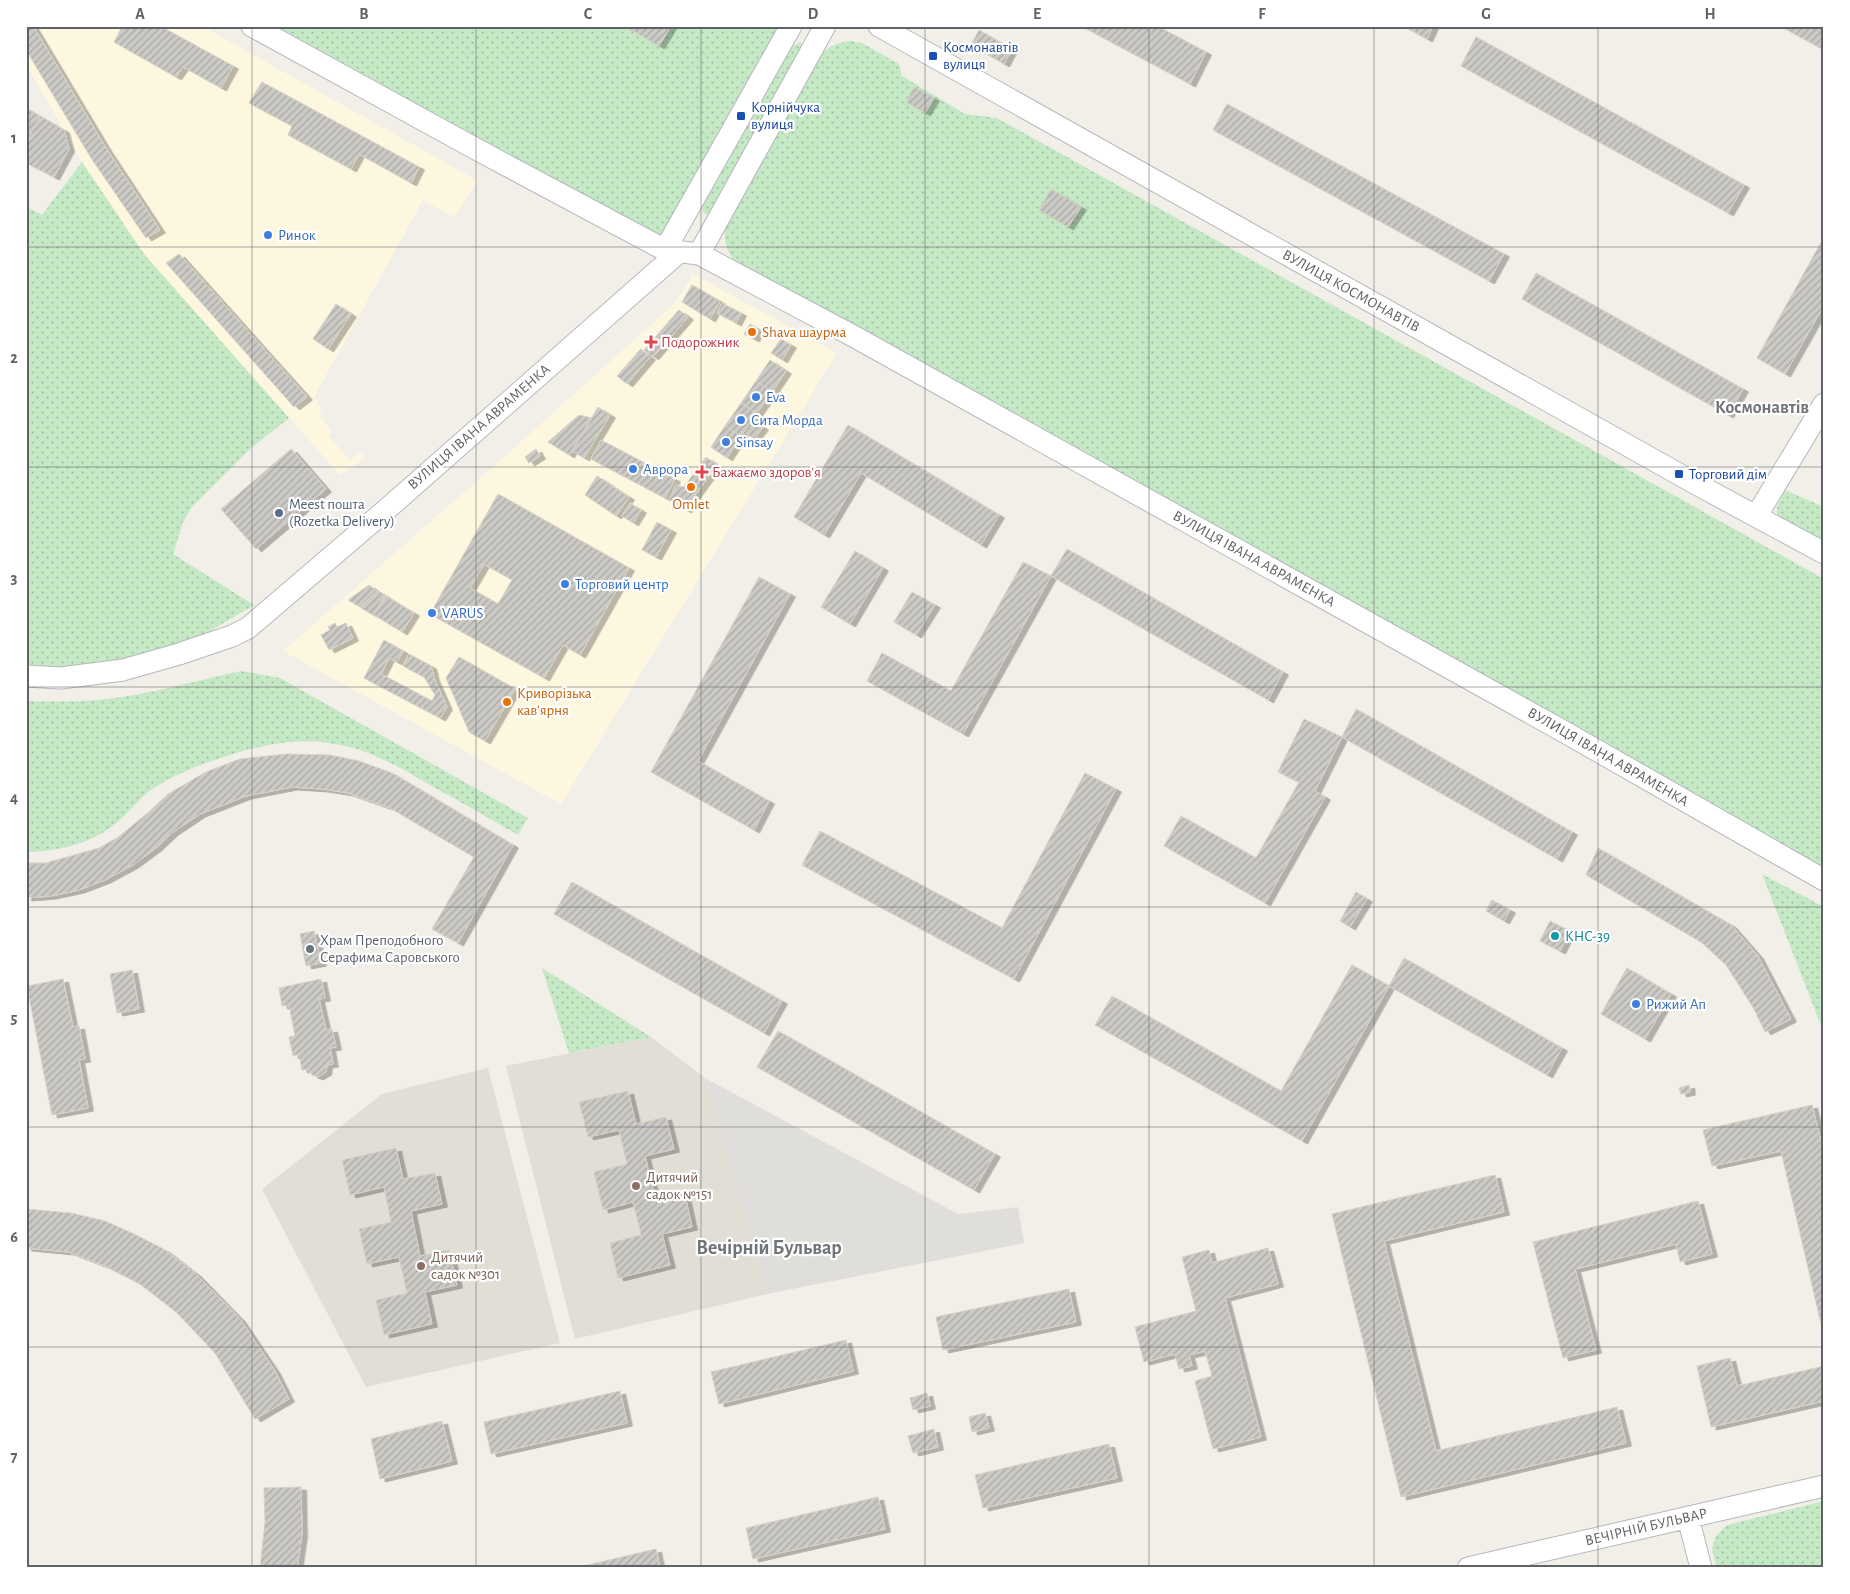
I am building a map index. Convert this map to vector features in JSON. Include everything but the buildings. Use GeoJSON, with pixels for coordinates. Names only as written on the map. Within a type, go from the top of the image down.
{"type":"FeatureCollection","features":[{"type":"Feature","properties":{"kind":"street","name":"ВУЛИЦЯ ІВАНА АВРАМЕНКА"},"geometry":{"type":"LineString","coordinates":[[252,26],[467,144],[855,337],[1553,725],[1824,880]]}},
{"type":"Feature","properties":{"kind":"street"},"geometry":{"type":"LineString","coordinates":[[681,252],[792,26]]}},
{"type":"Feature","properties":{"kind":"street"},"geometry":{"type":"LineString","coordinates":[[681,252],[825,26]]}},
{"type":"Feature","properties":{"kind":"street","name":"ВУЛИЦЯ КОСМОНАВТІВ"},"geometry":{"type":"LineString","coordinates":[[879,26],[1700,486],[1824,553]]}},
{"type":"Feature","properties":{"kind":"street","name":"ВУЛИЦЯ ІВАНА АВРАМЕНКА"},"geometry":{"type":"LineString","coordinates":[[26,676],[61,678],[122,670],[179,654],[232,636],[248,628],[681,252]]}},
{"type":"Feature","properties":{"kind":"street"},"geometry":{"type":"LineString","coordinates":[[1756,515],[1824,404]]}},
{"type":"Feature","properties":{"kind":"street","name":"ВЕЧІРНІЙ БУЛЬВАР"},"geometry":{"type":"LineString","coordinates":[[1468,1568],[1824,1486]]}},
{"type":"Feature","properties":{"kind":"street"},"geometry":{"type":"LineString","coordinates":[[1688,1517],[1701,1568]]}},
{"type":"Feature","properties":{"kind":"shaded area","name":"Ринок"},"geometry":{"type":"Polygon","coordinates":[[[26,26],[202,26],[478,181],[454,217],[423,200],[314,397],[322,410],[318,414],[332,432],[328,435],[349,460],[361,452],[365,458],[340,475],[144,254],[82,162],[26,64],[26,26]]]}},
{"type":"Feature","properties":{"kind":"shaded area"},"geometry":{"type":"Polygon","coordinates":[[[693,274],[837,353],[561,804],[283,651],[494,466],[675,303],[693,274]]]}},
{"type":"Feature","properties":{"kind":"shaded area","name":"Дитячий садок №151"},"geometry":{"type":"Polygon","coordinates":[[[651,1037],[705,1078],[767,1294],[575,1339],[506,1066],[651,1037]]]}},
{"type":"Feature","properties":{"kind":"shaded area","name":"Дитячий садок №301"},"geometry":{"type":"Polygon","coordinates":[[[488,1068],[560,1343],[366,1387],[262,1189],[382,1094],[488,1068]]]}},
{"type":"Feature","properties":{"kind":"shaded area"},"geometry":{"type":"Polygon","coordinates":[[[705,1078],[958,1214],[1018,1207],[1024,1243],[767,1294],[705,1078]]]}},
{"type":"Feature","properties":{"kind":"green space"},"geometry":{"type":"Polygon","coordinates":[[[252,26],[791,26],[665,250],[252,26]]]}},
{"type":"Feature","properties":{"kind":"green space"},"geometry":{"type":"Polygon","coordinates":[[[850,41],[862,43],[899,64],[902,76],[965,114],[997,118],[1824,579],[1824,872],[733,259],[726,244],[725,227],[814,63],[829,48],[850,41]]]}},
{"type":"Feature","properties":{"kind":"green space"},"geometry":{"type":"Polygon","coordinates":[[[800,42],[803,47],[710,214],[705,214],[702,210],[703,205],[792,47],[800,42]]]}},
{"type":"Feature","properties":{"kind":"green space"},"geometry":{"type":"Polygon","coordinates":[[[82,162],[144,254],[289,418],[250,449],[192,507],[183,522],[173,554],[254,605],[210,631],[170,650],[115,665],[26,671],[26,206],[42,215],[82,162]]]}},
{"type":"Feature","properties":{"kind":"green space"},"geometry":{"type":"Polygon","coordinates":[[[1785,490],[1824,507],[1824,550],[1777,518],[1777,507],[1785,490]]]}},
{"type":"Feature","properties":{"kind":"green space"},"geometry":{"type":"Polygon","coordinates":[[[242,671],[280,678],[528,818],[518,835],[387,761],[349,747],[308,741],[280,743],[253,748],[189,769],[149,791],[121,819],[101,834],[64,848],[26,852],[26,701],[56,702],[124,697],[242,671]]]}},
{"type":"Feature","properties":{"kind":"green space"},"geometry":{"type":"Polygon","coordinates":[[[1762,874],[1824,907],[1824,1033],[1762,874]]]}},
{"type":"Feature","properties":{"kind":"green space"},"geometry":{"type":"Polygon","coordinates":[[[542,968],[651,1037],[569,1053],[542,968]]]}},
{"type":"Feature","properties":{"kind":"green space"},"geometry":{"type":"Polygon","coordinates":[[[1824,1501],[1824,1568],[1717,1568],[1712,1549],[1715,1537],[1727,1525],[1824,1501]]]}},
{"type":"Feature","properties":{"kind":"place","name":"Космонавтів вулиця"},"geometry":{"type":"Point","coordinates":[933,56]}},
{"type":"Feature","properties":{"kind":"place","name":"Корнійчука вулиця"},"geometry":{"type":"Point","coordinates":[741,116]}},
{"type":"Feature","properties":{"kind":"place","name":"Ринок"},"geometry":{"type":"Point","coordinates":[268,235]}},
{"type":"Feature","properties":{"kind":"place","name":"Shava шаурма"},"geometry":{"type":"Point","coordinates":[752,332]}},
{"type":"Feature","properties":{"kind":"place","name":"Подорожник"},"geometry":{"type":"Point","coordinates":[651,342]}},
{"type":"Feature","properties":{"kind":"place","name":"Eva"},"geometry":{"type":"Point","coordinates":[756,397]}},
{"type":"Feature","properties":{"kind":"place","name":"Сита Морда"},"geometry":{"type":"Point","coordinates":[741,420]}},
{"type":"Feature","properties":{"kind":"place","name":"Sinsay"},"geometry":{"type":"Point","coordinates":[726,442]}},
{"type":"Feature","properties":{"kind":"place","name":"Аврора"},"geometry":{"type":"Point","coordinates":[633,469]}},
{"type":"Feature","properties":{"kind":"place","name":"Бажаємо здоров'я"},"geometry":{"type":"Point","coordinates":[702,472]}},
{"type":"Feature","properties":{"kind":"place","name":"Торговий дім"},"geometry":{"type":"Point","coordinates":[1679,474]}},
{"type":"Feature","properties":{"kind":"place","name":"Omlet"},"geometry":{"type":"Point","coordinates":[691,487]}},
{"type":"Feature","properties":{"kind":"place","name":"Meest пошта (Rozetka Delivery)"},"geometry":{"type":"Point","coordinates":[279,513]}},
{"type":"Feature","properties":{"kind":"place","name":"Торговий центр"},"geometry":{"type":"Point","coordinates":[565,584]}},
{"type":"Feature","properties":{"kind":"place","name":"VARUS"},"geometry":{"type":"Point","coordinates":[432,613]}},
{"type":"Feature","properties":{"kind":"place","name":"Криворізька кав'ярня"},"geometry":{"type":"Point","coordinates":[507,702]}},
{"type":"Feature","properties":{"kind":"place","name":"КНС-39"},"geometry":{"type":"Point","coordinates":[1555,936]}},
{"type":"Feature","properties":{"kind":"place","name":"Храм Преподобного Серафима Саровського"},"geometry":{"type":"Point","coordinates":[310,949]}},
{"type":"Feature","properties":{"kind":"place","name":"Рижий Ап"},"geometry":{"type":"Point","coordinates":[1636,1004]}},
{"type":"Feature","properties":{"kind":"place","name":"Дитячий садок №151"},"geometry":{"type":"Point","coordinates":[636,1186]}},
{"type":"Feature","properties":{"kind":"place","name":"Дитячий садок №301"},"geometry":{"type":"Point","coordinates":[421,1266]}},
{"type":"Feature","properties":{"kind":"district","name":"Космонавтів"},"geometry":{"type":"Point","coordinates":[1762,408]}},
{"type":"Feature","properties":{"kind":"district","name":"Вечірній Бульвар"},"geometry":{"type":"Point","coordinates":[769,1248]}}]}
